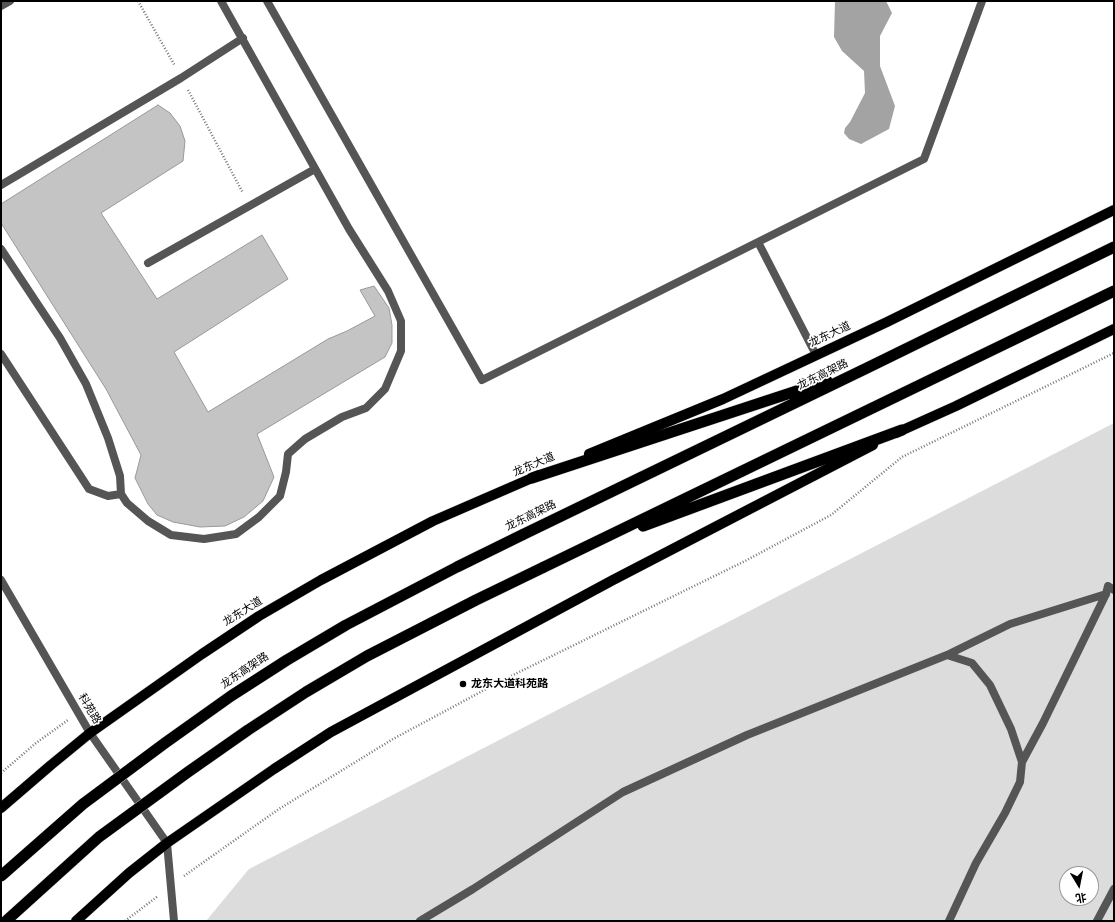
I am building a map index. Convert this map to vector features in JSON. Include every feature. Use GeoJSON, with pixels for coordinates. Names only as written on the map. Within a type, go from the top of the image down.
{"type":"FeatureCollection","features":[{"type":"Feature","properties":{"kind":"highway","name":"龙东高架路"},"geometry":{"type":"LineString","coordinates":[[1,876],[83,804],[165,743],[280,664],[346,625],[522,535],[1114,247]]}},
{"type":"Feature","properties":{"kind":"highway"},"geometry":{"type":"LineString","coordinates":[[6,921],[99,836],[274,713],[367,656],[476,600],[1114,291]]}},
{"type":"Feature","properties":{"kind":"highway"},"geometry":{"type":"LineString","coordinates":[[532,478],[869,367]]}},
{"type":"Feature","properties":{"kind":"highway"},"geometry":{"type":"LineString","coordinates":[[580,550],[902,430]]}},
{"type":"Feature","properties":{"kind":"main road","name":"龙东大道"},"geometry":{"type":"LineString","coordinates":[[1,808],[90,733],[259,616],[321,580],[433,521],[532,478],[723,399],[887,322],[1114,210]]}},
{"type":"Feature","properties":{"kind":"main road"},"geometry":{"type":"LineString","coordinates":[[76,921],[129,873],[167,843],[274,769],[331,732],[613,580],[902,430],[956,406],[1114,329]]}},
{"type":"Feature","properties":{"kind":"street"},"geometry":{"type":"LineString","coordinates":[[1,6],[10,1]]}},
{"type":"Feature","properties":{"kind":"street"},"geometry":{"type":"LineString","coordinates":[[1,249],[60,338],[86,384],[111,446],[120,476],[120,494],[148,521],[171,535],[204,539],[236,534],[258,517],[280,496],[286,472],[288,454],[305,439],[342,417],[366,408],[385,389],[401,351],[401,321],[388,291],[349,229],[221,1]]}},
{"type":"Feature","properties":{"kind":"street"},"geometry":{"type":"LineString","coordinates":[[267,1],[482,380],[924,159],[982,1]]}},
{"type":"Feature","properties":{"kind":"street"},"geometry":{"type":"LineString","coordinates":[[1,185],[182,78],[243,38]]}},
{"type":"Feature","properties":{"kind":"street"},"geometry":{"type":"LineString","coordinates":[[148,263],[316,169]]}},
{"type":"Feature","properties":{"kind":"street"},"geometry":{"type":"LineString","coordinates":[[758,242],[816,355]]}},
{"type":"Feature","properties":{"kind":"street"},"geometry":{"type":"LineString","coordinates":[[1,354],[89,489],[108,496],[120,494]]}},
{"type":"Feature","properties":{"kind":"street","name":"科苑路"},"geometry":{"type":"LineString","coordinates":[[1,580],[90,733],[167,843]]}},
{"type":"Feature","properties":{"kind":"street"},"geometry":{"type":"LineString","coordinates":[[948,921],[976,863],[1005,813],[1020,782],[1022,762],[1043,723],[1106,594],[1108,586],[1114,590]]}},
{"type":"Feature","properties":{"kind":"street"},"geometry":{"type":"LineString","coordinates":[[420,921],[473,889],[623,792],[747,735],[947,654],[1010,624],[1106,594]]}},
{"type":"Feature","properties":{"kind":"street"},"geometry":{"type":"LineString","coordinates":[[947,654],[972,663],[990,685],[1011,729],[1022,762]]}},
{"type":"Feature","properties":{"kind":"street"},"geometry":{"type":"LineString","coordinates":[[167,843],[174,920]]}},
{"type":"Feature","properties":{"kind":"street"},"geometry":{"type":"LineString","coordinates":[[1097,921],[1114,888]]}},
{"type":"Feature","properties":{"kind":"path"},"geometry":{"type":"LineString","coordinates":[[138,1],[182,78],[250,206]]}},
{"type":"Feature","properties":{"kind":"path"},"geometry":{"type":"LineString","coordinates":[[125,921],[208,859],[279,809],[393,738],[503,680],[751,558],[831,515],[902,457],[1114,354]]}},
{"type":"Feature","properties":{"kind":"path"},"geometry":{"type":"LineString","coordinates":[[1,773],[36,743],[78,713]]}},
{"type":"Feature","properties":{"kind":"shaded area"},"geometry":{"type":"Polygon","coordinates":[[[835,1],[886,1],[892,13],[880,36],[880,66],[895,106],[889,129],[861,144],[849,139],[844,133],[845,128],[850,122],[865,93],[864,71],[842,51],[834,37],[835,1]]]}},
{"type":"Feature","properties":{"kind":"shaded area"},"geometry":{"type":"Polygon","coordinates":[[[1114,423],[1114,921],[206,921],[249,869],[1114,423]]]}},
{"type":"Feature","properties":{"kind":"building"},"geometry":{"type":"Polygon","coordinates":[[[158,105],[170,113],[180,126],[185,141],[183,161],[101,213],[157,299],[262,235],[288,279],[174,352],[208,412],[328,339],[375,316],[360,290],[374,286],[389,308],[392,325],[392,343],[385,357],[257,434],[274,477],[263,501],[244,517],[225,526],[200,527],[173,522],[157,515],[148,504],[135,478],[141,455],[106,389],[1,223],[1,204],[158,105]]]}},
{"type":"Feature","properties":{"kind":"place","name":"龙东大道科苑路"},"geometry":{"type":"Point","coordinates":[463,684]}}]}
